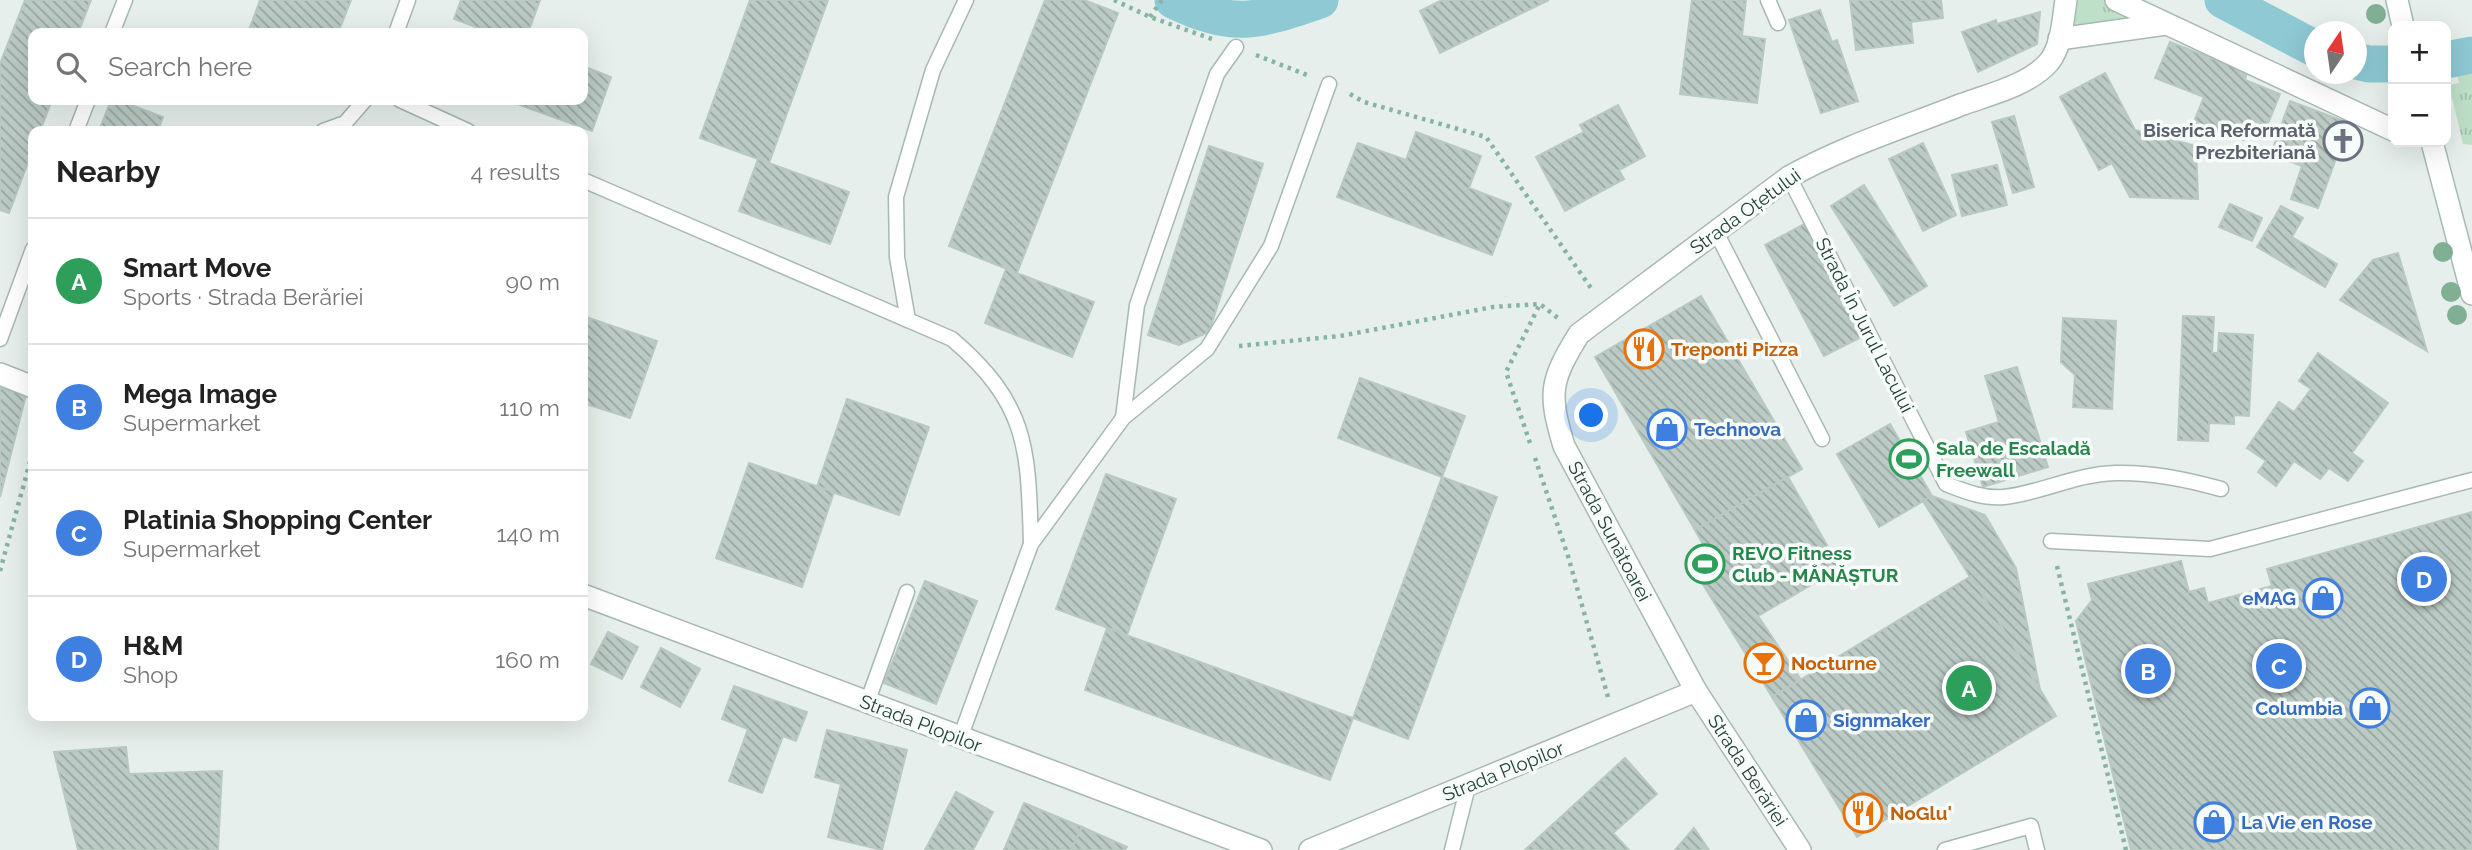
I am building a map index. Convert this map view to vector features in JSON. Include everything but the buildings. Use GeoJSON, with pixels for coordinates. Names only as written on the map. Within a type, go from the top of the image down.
{"type":"FeatureCollection","features":[{"type":"Feature","properties":{"kind":"street","name":"Strada Oțetului"},"geometry":{"type":"LineString","coordinates":[[1561,363],[1579,334],[1789,177],[1820,159],[2041,70],[2052,59],[2059,39],[2066,0]]}},
{"type":"Feature","properties":{"kind":"street"},"geometry":{"type":"LineString","coordinates":[[2116,0],[2388,128]]}},
{"type":"Feature","properties":{"kind":"street"},"geometry":{"type":"LineString","coordinates":[[2397,0],[2402,21]]}},
{"type":"Feature","properties":{"kind":"street"},"geometry":{"type":"LineString","coordinates":[[2059,39],[2166,24]]}},
{"type":"Feature","properties":{"kind":"street"},"geometry":{"type":"LineString","coordinates":[[2429,147],[2472,294]]}},
{"type":"Feature","properties":{"kind":"street","name":"Strada Sunătoarei"},"geometry":{"type":"LineString","coordinates":[[1561,363],[1553,385],[1553,403],[1564,446],[1696,691]]}},
{"type":"Feature","properties":{"kind":"street"},"geometry":{"type":"LineString","coordinates":[[0,374],[28,385]]}},
{"type":"Feature","properties":{"kind":"street","name":"Strada Plopilor"},"geometry":{"type":"LineString","coordinates":[[588,597],[1261,850]]}},
{"type":"Feature","properties":{"kind":"street","name":"Strada Plopilor"},"geometry":{"type":"LineString","coordinates":[[1310,850],[1696,691]]}},
{"type":"Feature","properties":{"kind":"street","name":"Strada Berăriei"},"geometry":{"type":"LineString","coordinates":[[1696,691],[1800,850]]}},
{"type":"Feature","properties":{"kind":"lane"},"geometry":{"type":"LineString","coordinates":[[114,28],[125,0]]}},
{"type":"Feature","properties":{"kind":"lane"},"geometry":{"type":"LineString","coordinates":[[398,28],[408,0]]}},
{"type":"Feature","properties":{"kind":"lane"},"geometry":{"type":"LineString","coordinates":[[908,320],[897,257],[896,197],[933,70],[965,0]]}},
{"type":"Feature","properties":{"kind":"lane"},"geometry":{"type":"LineString","coordinates":[[1769,0],[1778,23]]}},
{"type":"Feature","properties":{"kind":"lane"},"geometry":{"type":"LineString","coordinates":[[1123,418],[1137,305],[1217,74],[1236,47]]}},
{"type":"Feature","properties":{"kind":"lane"},"geometry":{"type":"LineString","coordinates":[[960,738],[1031,544],[1123,418],[1207,349],[1271,246],[1329,84]]}},
{"type":"Feature","properties":{"kind":"lane"},"geometry":{"type":"LineString","coordinates":[[78,126],[86,105]]}},
{"type":"Feature","properties":{"kind":"lane"},"geometry":{"type":"LineString","coordinates":[[335,126],[345,122],[360,105]]}},
{"type":"Feature","properties":{"kind":"lane"},"geometry":{"type":"LineString","coordinates":[[411,105],[457,126]]}},
{"type":"Feature","properties":{"kind":"lane","name":"Strada În Jurul Lacului"},"geometry":{"type":"LineString","coordinates":[[1789,177],[1946,484],[1973,495],[2003,497],[2113,473],[2178,477],[2221,489]]}},
{"type":"Feature","properties":{"kind":"lane"},"geometry":{"type":"LineString","coordinates":[[588,182],[952,339],[976,359],[1001,390],[1020,428],[1028,465],[1031,544]]}},
{"type":"Feature","properties":{"kind":"lane"},"geometry":{"type":"LineString","coordinates":[[1716,232],[1822,439]]}},
{"type":"Feature","properties":{"kind":"lane"},"geometry":{"type":"LineString","coordinates":[[0,340],[28,263]]}},
{"type":"Feature","properties":{"kind":"lane"},"geometry":{"type":"LineString","coordinates":[[2050,541],[2210,549],[2472,480]]}},
{"type":"Feature","properties":{"kind":"lane"},"geometry":{"type":"LineString","coordinates":[[867,702],[906,592]]}},
{"type":"Feature","properties":{"kind":"lane"},"geometry":{"type":"LineString","coordinates":[[1452,850],[1468,786]]}},
{"type":"Feature","properties":{"kind":"lane"},"geometry":{"type":"LineString","coordinates":[[1945,850],[2031,827],[2037,850]]}},
{"type":"Feature","properties":{"kind":"path"},"geometry":{"type":"LineString","coordinates":[[1114,0],[1150,17],[1329,84],[1364,102],[1486,136],[1607,312]]}},
{"type":"Feature","properties":{"kind":"path"},"geometry":{"type":"LineString","coordinates":[[1150,17],[1163,0]]}},
{"type":"Feature","properties":{"kind":"path"},"geometry":{"type":"LineString","coordinates":[[1207,349],[1340,336],[1493,307],[1540,304],[1579,334]]}},
{"type":"Feature","properties":{"kind":"path"},"geometry":{"type":"LineString","coordinates":[[1540,304],[1506,372],[1568,556],[1616,725]]}},
{"type":"Feature","properties":{"kind":"path"},"geometry":{"type":"LineString","coordinates":[[0,570],[28,469]]}},
{"type":"Feature","properties":{"kind":"path"},"geometry":{"type":"LineString","coordinates":[[2050,541],[2126,850]]}},
{"type":"Feature","properties":{"kind":"green space"},"geometry":{"type":"Polygon","coordinates":[[[2071,0],[2103,0],[2150,21],[2065,32],[2071,0]]]}},
{"type":"Feature","properties":{"kind":"green space"},"geometry":{"type":"Polygon","coordinates":[[[2472,65],[2472,145],[2463,144],[2451,93],[2451,85],[2459,83],[2456,67],[2472,65]]]}},
{"type":"Feature","properties":{"kind":"waterway"},"geometry":{"type":"LineString","coordinates":[[1173,0],[1213,16],[1230,19],[1263,17],[1320,0]]}},
{"type":"Feature","properties":{"kind":"waterway"},"geometry":{"type":"LineString","coordinates":[[2223,0],[2304,43]]}},
{"type":"Feature","properties":{"kind":"waterway"},"geometry":{"type":"LineString","coordinates":[[2451,59],[2472,55]]}},
{"type":"Feature","properties":{"kind":"waterway"},"geometry":{"type":"LineString","coordinates":[[2367,64],[2388,64]]}},
{"type":"Feature","properties":{"kind":"place","name":"Biserica Reformată Prezbiteriană"},"geometry":{"type":"Point","coordinates":[2343,141]}},
{"type":"Feature","properties":{"kind":"place","name":"Treponti Pizza"},"geometry":{"type":"Point","coordinates":[1644,349]}},
{"type":"Feature","properties":{"kind":"place","name":"Technova"},"geometry":{"type":"Point","coordinates":[1667,429]}},
{"type":"Feature","properties":{"kind":"place","name":"Sala de Escaladă Freewall"},"geometry":{"type":"Point","coordinates":[1909,459]}},
{"type":"Feature","properties":{"kind":"place","name":"REVO Fitness Club - MĂNĂȘTUR"},"geometry":{"type":"Point","coordinates":[1705,564]}},
{"type":"Feature","properties":{"kind":"place","name":"H&M"},"geometry":{"type":"Point","coordinates":[2424,579]}},
{"type":"Feature","properties":{"kind":"place","name":"eMAG"},"geometry":{"type":"Point","coordinates":[2323,598]}},
{"type":"Feature","properties":{"kind":"place","name":"Nocturne"},"geometry":{"type":"Point","coordinates":[1764,663]}},
{"type":"Feature","properties":{"kind":"place","name":"Platinia Shopping Center"},"geometry":{"type":"Point","coordinates":[2279,666]}},
{"type":"Feature","properties":{"kind":"place","name":"Mega Image"},"geometry":{"type":"Point","coordinates":[2148,671]}},
{"type":"Feature","properties":{"kind":"place","name":"Smart Move"},"geometry":{"type":"Point","coordinates":[1969,688]}},
{"type":"Feature","properties":{"kind":"place","name":"Columbia"},"geometry":{"type":"Point","coordinates":[2370,708]}},
{"type":"Feature","properties":{"kind":"place","name":"Signmaker"},"geometry":{"type":"Point","coordinates":[1806,720]}},
{"type":"Feature","properties":{"kind":"place","name":"NoGlu'"},"geometry":{"type":"Point","coordinates":[1863,813]}},
{"type":"Feature","properties":{"kind":"place","name":"La Vie en Rose"},"geometry":{"type":"Point","coordinates":[2214,822]}}]}
